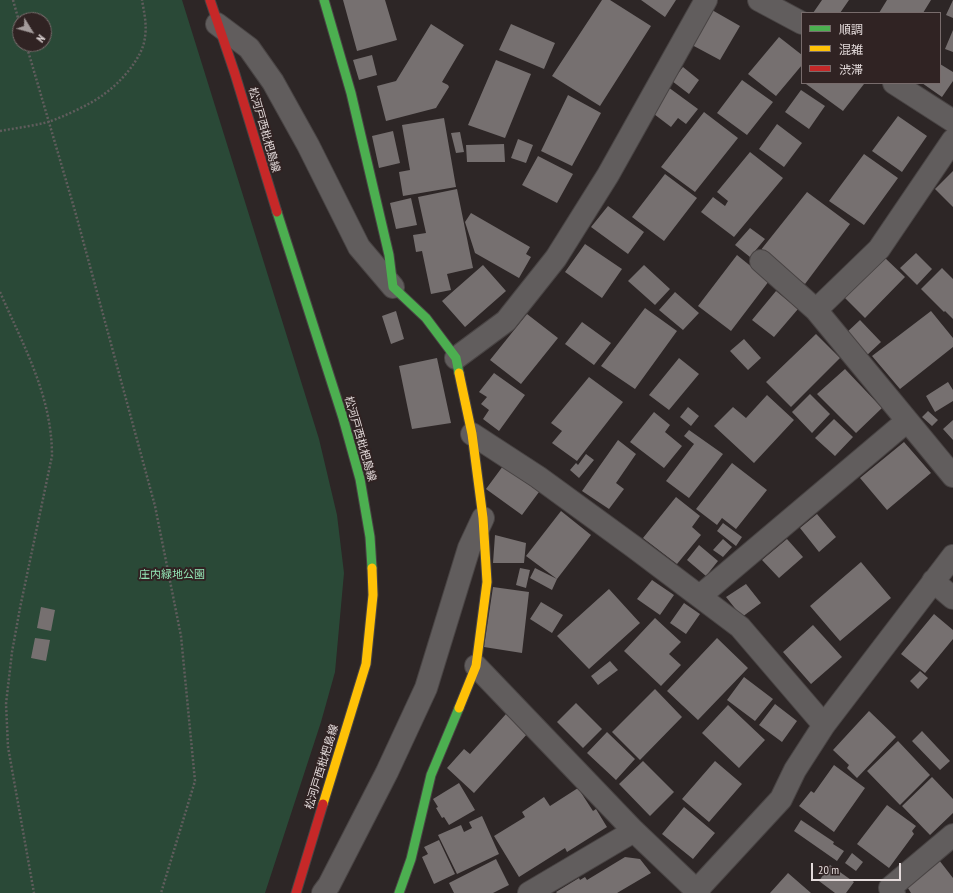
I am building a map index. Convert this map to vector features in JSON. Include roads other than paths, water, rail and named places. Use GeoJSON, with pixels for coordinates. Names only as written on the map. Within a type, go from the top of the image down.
{"type":"FeatureCollection","features":[{"type":"Feature","properties":{"kind":"street","name":"松河戸西枇杷島線"},"geometry":{"type":"LineString","coordinates":[[210,0],[235,74],[262,166],[343,418],[360,479],[370,538],[373,595],[366,664],[296,893]]}},
{"type":"Feature","properties":{"kind":"street"},"geometry":{"type":"LineString","coordinates":[[324,0],[351,93],[389,255],[393,287]]}},
{"type":"Feature","properties":{"kind":"street"},"geometry":{"type":"LineString","coordinates":[[456,358],[506,321],[556,258],[608,175],[706,0]]}},
{"type":"Feature","properties":{"kind":"street"},"geometry":{"type":"LineString","coordinates":[[759,0],[801,23]]}},
{"type":"Feature","properties":{"kind":"street"},"geometry":{"type":"LineString","coordinates":[[217,24],[249,48],[273,82],[308,145],[359,247],[393,287],[426,318],[456,358],[472,434],[483,518],[487,582],[476,666],[430,775],[411,859],[398,893]]}},
{"type":"Feature","properties":{"kind":"street"},"geometry":{"type":"LineString","coordinates":[[896,84],[953,121]]}},
{"type":"Feature","properties":{"kind":"street"},"geometry":{"type":"LineString","coordinates":[[816,310],[879,248],[953,140]]}},
{"type":"Feature","properties":{"kind":"street"},"geometry":{"type":"LineString","coordinates":[[761,261],[816,310],[953,476]]}},
{"type":"Feature","properties":{"kind":"street"},"geometry":{"type":"LineString","coordinates":[[700,596],[907,421]]}},
{"type":"Feature","properties":{"kind":"street"},"geometry":{"type":"LineString","coordinates":[[472,434],[538,477],[740,627],[824,725]]}},
{"type":"Feature","properties":{"kind":"street"},"geometry":{"type":"LineString","coordinates":[[323,893],[329,885],[388,772],[426,688],[467,556],[483,518]]}},
{"type":"Feature","properties":{"kind":"street"},"geometry":{"type":"LineString","coordinates":[[476,666],[634,831],[698,892],[781,799],[795,770],[824,725],[953,556]]}},
{"type":"Feature","properties":{"kind":"street"},"geometry":{"type":"LineString","coordinates":[[933,581],[953,598]]}},
{"type":"Feature","properties":{"kind":"street"},"geometry":{"type":"LineString","coordinates":[[529,893],[634,831]]}},
{"type":"Feature","properties":{"kind":"street"},"geometry":{"type":"LineString","coordinates":[[894,893],[890,888],[953,835]]}},
{"type":"Feature","properties":{"kind":"park label","name":"庄内緑地公園"},"geometry":{"type":"Point","coordinates":[172,575]}}]}
